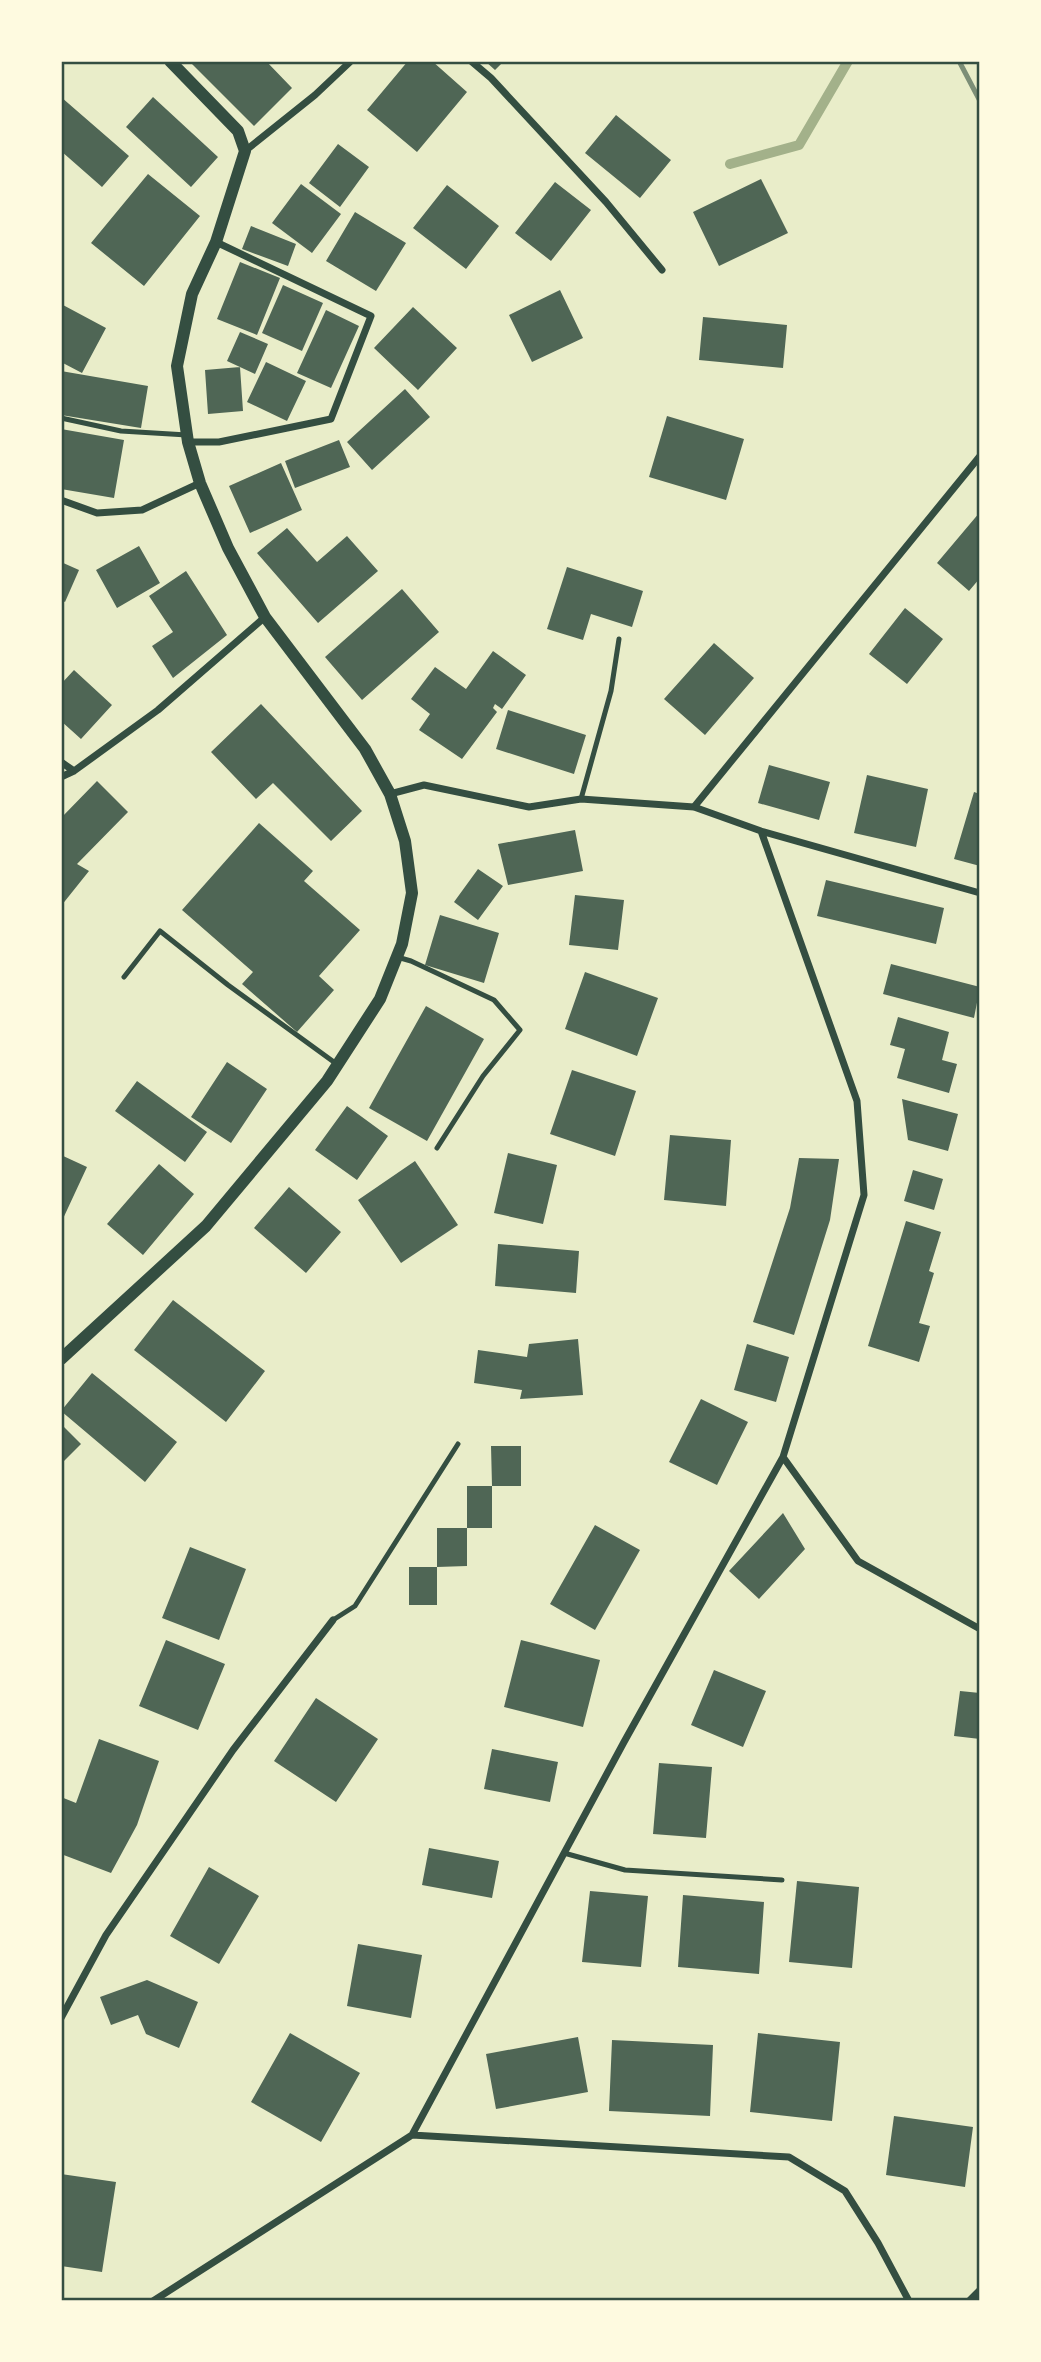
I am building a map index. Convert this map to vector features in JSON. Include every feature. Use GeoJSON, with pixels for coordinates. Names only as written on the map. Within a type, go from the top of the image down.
{"type":"FeatureCollection","features":[{"type":"Feature","properties":{"kind":"street"},"geometry":{"type":"LineString","coordinates":[[170,61],[239,131],[245,151]]}},
{"type":"Feature","properties":{"kind":"street"},"geometry":{"type":"LineString","coordinates":[[61,1359],[206,1226],[327,1082],[380,999],[402,944],[412,893],[405,841],[390,794],[365,749],[265,617],[228,548],[200,483],[188,438],[177,366],[192,294],[216,242],[245,151],[351,61]]}},
{"type":"Feature","properties":{"kind":"street"},"geometry":{"type":"LineString","coordinates":[[471,61],[491,78],[606,202],[662,270]]}},
{"type":"Feature","properties":{"kind":"street"},"geometry":{"type":"LineString","coordinates":[[188,438],[219,442],[331,419],[372,316],[216,242]]}},
{"type":"Feature","properties":{"kind":"street"},"geometry":{"type":"LineString","coordinates":[[694,807],[980,456]]}},
{"type":"Feature","properties":{"kind":"street"},"geometry":{"type":"LineString","coordinates":[[61,500],[97,513],[142,510],[200,483]]}},
{"type":"Feature","properties":{"kind":"street"},"geometry":{"type":"LineString","coordinates":[[61,776],[74,771],[158,710],[265,617]]}},
{"type":"Feature","properties":{"kind":"street"},"geometry":{"type":"LineString","coordinates":[[61,762],[74,771]]}},
{"type":"Feature","properties":{"kind":"street"},"geometry":{"type":"LineString","coordinates":[[390,794],[424,785],[530,807],[581,799],[694,807],[761,831],[980,893]]}},
{"type":"Feature","properties":{"kind":"street"},"geometry":{"type":"LineString","coordinates":[[153,2301],[412,2134],[782,1457],[864,1195],[857,1101],[761,831]]}},
{"type":"Feature","properties":{"kind":"street"},"geometry":{"type":"LineString","coordinates":[[782,1457],[858,1561],[980,1629]]}},
{"type":"Feature","properties":{"kind":"street"},"geometry":{"type":"LineString","coordinates":[[61,2018],[113,1924],[233,1750],[333,1620]]}},
{"type":"Feature","properties":{"kind":"street"},"geometry":{"type":"LineString","coordinates":[[412,2134],[789,2157],[845,2191],[878,2243],[909,2301]]}},
{"type":"Feature","properties":{"kind":"street"},"geometry":{"type":"LineString","coordinates":[[969,2301],[980,2290]]}},
{"type":"Feature","properties":{"kind":"lane"},"geometry":{"type":"LineString","coordinates":[[61,418],[121,431],[188,438]]}},
{"type":"Feature","properties":{"kind":"lane"},"geometry":{"type":"LineString","coordinates":[[581,799],[611,691],[619,639]]}},
{"type":"Feature","properties":{"kind":"lane"},"geometry":{"type":"LineString","coordinates":[[124,977],[160,931],[228,985],[338,1065]]}},
{"type":"Feature","properties":{"kind":"lane"},"geometry":{"type":"LineString","coordinates":[[397,957],[494,1000],[520,1030],[482,1076],[437,1148]]}},
{"type":"Feature","properties":{"kind":"lane"},"geometry":{"type":"LineString","coordinates":[[333,1620],[355,1606],[458,1444]]}},
{"type":"Feature","properties":{"kind":"lane"},"geometry":{"type":"LineString","coordinates":[[564,1853],[625,1870],[782,1880]]}},
{"type":"Feature","properties":{"kind":"building"},"geometry":{"type":"Polygon","coordinates":[[[189,61],[266,61],[292,88],[254,126],[189,61]]]}},
{"type":"Feature","properties":{"kind":"building"},"geometry":{"type":"Polygon","coordinates":[[[408,61],[432,61],[467,92],[417,152],[367,110],[408,61]]]}},
{"type":"Feature","properties":{"kind":"building"},"geometry":{"type":"Polygon","coordinates":[[[485,61],[504,61],[495,70],[485,61]]]}},
{"type":"Feature","properties":{"kind":"building"},"geometry":{"type":"Polygon","coordinates":[[[61,97],[129,156],[102,187],[61,151],[61,97]]]}},
{"type":"Feature","properties":{"kind":"building"},"geometry":{"type":"Polygon","coordinates":[[[153,97],[218,157],[191,187],[126,127],[153,97]]]}},
{"type":"Feature","properties":{"kind":"building"},"geometry":{"type":"Polygon","coordinates":[[[616,115],[671,160],[640,198],[585,153],[616,115]]]}},
{"type":"Feature","properties":{"kind":"building"},"geometry":{"type":"Polygon","coordinates":[[[338,144],[369,167],[340,207],[309,183],[338,144]]]}},
{"type":"Feature","properties":{"kind":"building"},"geometry":{"type":"Polygon","coordinates":[[[148,174],[200,216],[144,286],[91,243],[148,174]]]}},
{"type":"Feature","properties":{"kind":"building"},"geometry":{"type":"Polygon","coordinates":[[[761,179],[788,233],[719,266],[693,212],[761,179]]]}},
{"type":"Feature","properties":{"kind":"building"},"geometry":{"type":"Polygon","coordinates":[[[555,182],[591,210],[551,261],[515,233],[555,182]]]}},
{"type":"Feature","properties":{"kind":"building"},"geometry":{"type":"Polygon","coordinates":[[[301,184],[341,214],[312,253],[272,223],[301,184]]]}},
{"type":"Feature","properties":{"kind":"building"},"geometry":{"type":"Polygon","coordinates":[[[447,185],[499,226],[466,269],[413,228],[447,185]]]}},
{"type":"Feature","properties":{"kind":"building"},"geometry":{"type":"Polygon","coordinates":[[[355,212],[406,243],[376,291],[326,261],[355,212]]]}},
{"type":"Feature","properties":{"kind":"building"},"geometry":{"type":"Polygon","coordinates":[[[251,226],[296,244],[288,266],[242,249],[251,226]]]}},
{"type":"Feature","properties":{"kind":"building"},"geometry":{"type":"Polygon","coordinates":[[[240,262],[280,278],[257,335],[217,319],[240,262]]]}},
{"type":"Feature","properties":{"kind":"building"},"geometry":{"type":"Polygon","coordinates":[[[283,285],[323,303],[302,351],[262,333],[283,285]]]}},
{"type":"Feature","properties":{"kind":"building"},"geometry":{"type":"Polygon","coordinates":[[[560,290],[583,338],[532,362],[509,315],[560,290]]]}},
{"type":"Feature","properties":{"kind":"building"},"geometry":{"type":"Polygon","coordinates":[[[63,305],[106,328],[82,373],[61,362],[63,305]]]}},
{"type":"Feature","properties":{"kind":"building"},"geometry":{"type":"Polygon","coordinates":[[[413,307],[457,348],[418,390],[374,348],[413,307]]]}},
{"type":"Feature","properties":{"kind":"building"},"geometry":{"type":"Polygon","coordinates":[[[326,310],[359,326],[331,388],[297,373],[326,310]]]}},
{"type":"Feature","properties":{"kind":"building"},"geometry":{"type":"Polygon","coordinates":[[[703,317],[787,325],[783,368],[699,360],[703,317]]]}},
{"type":"Feature","properties":{"kind":"building"},"geometry":{"type":"Polygon","coordinates":[[[240,332],[268,344],[255,374],[227,361],[240,332]]]}},
{"type":"Feature","properties":{"kind":"building"},"geometry":{"type":"Polygon","coordinates":[[[266,362],[306,381],[287,421],[247,402],[266,362]]]}},
{"type":"Feature","properties":{"kind":"building"},"geometry":{"type":"Polygon","coordinates":[[[240,367],[243,411],[208,414],[205,370],[240,367]]]}},
{"type":"Feature","properties":{"kind":"building"},"geometry":{"type":"Polygon","coordinates":[[[61,371],[148,386],[141,428],[61,415],[61,371]]]}},
{"type":"Feature","properties":{"kind":"building"},"geometry":{"type":"Polygon","coordinates":[[[405,389],[430,417],[372,470],[347,442],[405,389]]]}},
{"type":"Feature","properties":{"kind":"building"},"geometry":{"type":"Polygon","coordinates":[[[667,416],[744,439],[726,500],[649,477],[667,416]]]}},
{"type":"Feature","properties":{"kind":"building"},"geometry":{"type":"Polygon","coordinates":[[[61,429],[124,440],[114,498],[61,489],[61,429]]]}},
{"type":"Feature","properties":{"kind":"building"},"geometry":{"type":"Polygon","coordinates":[[[339,440],[350,467],[295,488],[285,461],[339,440]]]}},
{"type":"Feature","properties":{"kind":"building"},"geometry":{"type":"Polygon","coordinates":[[[281,463],[302,510],[250,533],[229,486],[281,463]]]}},
{"type":"Feature","properties":{"kind":"building"},"geometry":{"type":"Polygon","coordinates":[[[980,512],[980,578],[969,591],[937,563],[980,512]]]}},
{"type":"Feature","properties":{"kind":"building"},"geometry":{"type":"Polygon","coordinates":[[[287,528],[317,562],[347,536],[378,571],[318,623],[257,553],[287,528]]]}},
{"type":"Feature","properties":{"kind":"building"},"geometry":{"type":"Polygon","coordinates":[[[139,546],[160,583],[117,608],[96,570],[139,546]]]}},
{"type":"Feature","properties":{"kind":"building"},"geometry":{"type":"Polygon","coordinates":[[[61,562],[79,570],[65,602],[61,600],[61,562]]]}},
{"type":"Feature","properties":{"kind":"building"},"geometry":{"type":"Polygon","coordinates":[[[567,567],[643,591],[632,627],[591,614],[583,640],[547,629],[567,567]]]}},
{"type":"Feature","properties":{"kind":"building"},"geometry":{"type":"Polygon","coordinates":[[[186,571],[227,635],[173,678],[152,646],[173,632],[149,596],[186,571]]]}},
{"type":"Feature","properties":{"kind":"building"},"geometry":{"type":"Polygon","coordinates":[[[402,589],[439,632],[362,700],[325,657],[402,589]]]}},
{"type":"Feature","properties":{"kind":"building"},"geometry":{"type":"Polygon","coordinates":[[[905,608],[943,639],[907,684],[869,654],[905,608]]]}},
{"type":"Feature","properties":{"kind":"building"},"geometry":{"type":"Polygon","coordinates":[[[714,643],[754,678],[705,735],[664,699],[714,643]]]}},
{"type":"Feature","properties":{"kind":"building"},"geometry":{"type":"Polygon","coordinates":[[[493,651],[526,675],[502,709],[495,704],[493,708],[497,712],[462,759],[419,730],[430,714],[411,699],[435,667],[466,689],[493,651]]]}},
{"type":"Feature","properties":{"kind":"building"},"geometry":{"type":"Polygon","coordinates":[[[74,670],[112,705],[81,739],[61,721],[61,684],[74,670]]]}},
{"type":"Feature","properties":{"kind":"building"},"geometry":{"type":"Polygon","coordinates":[[[261,704],[362,811],[331,841],[273,783],[256,799],[211,752],[261,704]]]}},
{"type":"Feature","properties":{"kind":"building"},"geometry":{"type":"Polygon","coordinates":[[[508,710],[586,735],[574,774],[496,749],[508,710]]]}},
{"type":"Feature","properties":{"kind":"building"},"geometry":{"type":"Polygon","coordinates":[[[769,765],[830,782],[819,820],[758,803],[769,765]]]}},
{"type":"Feature","properties":{"kind":"building"},"geometry":{"type":"Polygon","coordinates":[[[867,775],[928,789],[916,847],[854,833],[867,775]]]}},
{"type":"Feature","properties":{"kind":"building"},"geometry":{"type":"Polygon","coordinates":[[[97,781],[128,812],[77,864],[89,871],[61,906],[61,818],[97,781]]]}},
{"type":"Feature","properties":{"kind":"building"},"geometry":{"type":"Polygon","coordinates":[[[974,792],[980,794],[980,866],[954,859],[974,792]]]}},
{"type":"Feature","properties":{"kind":"building"},"geometry":{"type":"Polygon","coordinates":[[[259,823],[313,871],[304,881],[360,930],[319,976],[334,990],[297,1032],[242,984],[253,972],[182,910],[259,823]]]}},
{"type":"Feature","properties":{"kind":"building"},"geometry":{"type":"Polygon","coordinates":[[[575,830],[583,871],[508,885],[498,844],[575,830]]]}},
{"type":"Feature","properties":{"kind":"building"},"geometry":{"type":"Polygon","coordinates":[[[478,869],[503,886],[478,920],[454,902],[478,869]]]}},
{"type":"Feature","properties":{"kind":"building"},"geometry":{"type":"Polygon","coordinates":[[[826,880],[944,908],[936,944],[817,916],[826,880]]]}},
{"type":"Feature","properties":{"kind":"building"},"geometry":{"type":"Polygon","coordinates":[[[575,895],[624,900],[618,950],[569,945],[575,895]]]}},
{"type":"Feature","properties":{"kind":"building"},"geometry":{"type":"Polygon","coordinates":[[[440,915],[499,933],[484,983],[425,965],[440,915]]]}},
{"type":"Feature","properties":{"kind":"building"},"geometry":{"type":"Polygon","coordinates":[[[891,964],[980,987],[974,1018],[883,994],[891,964]]]}},
{"type":"Feature","properties":{"kind":"building"},"geometry":{"type":"Polygon","coordinates":[[[585,972],[658,998],[637,1056],[565,1029],[585,972]]]}},
{"type":"Feature","properties":{"kind":"building"},"geometry":{"type":"Polygon","coordinates":[[[426,1006],[484,1039],[427,1141],[369,1108],[426,1006]]]}},
{"type":"Feature","properties":{"kind":"building"},"geometry":{"type":"Polygon","coordinates":[[[898,1017],[949,1032],[942,1060],[957,1064],[949,1093],[897,1078],[905,1049],[890,1045],[898,1017]]]}},
{"type":"Feature","properties":{"kind":"building"},"geometry":{"type":"Polygon","coordinates":[[[227,1062],[267,1089],[231,1143],[191,1117],[227,1062]]]}},
{"type":"Feature","properties":{"kind":"building"},"geometry":{"type":"Polygon","coordinates":[[[572,1070],[636,1091],[615,1156],[550,1134],[572,1070]]]}},
{"type":"Feature","properties":{"kind":"building"},"geometry":{"type":"Polygon","coordinates":[[[137,1081],[207,1132],[185,1162],[115,1111],[137,1081]]]}},
{"type":"Feature","properties":{"kind":"building"},"geometry":{"type":"Polygon","coordinates":[[[902,1099],[958,1114],[948,1151],[908,1140],[902,1099]]]}},
{"type":"Feature","properties":{"kind":"building"},"geometry":{"type":"Polygon","coordinates":[[[347,1106],[388,1136],[357,1180],[315,1150],[347,1106]]]}},
{"type":"Feature","properties":{"kind":"building"},"geometry":{"type":"Polygon","coordinates":[[[670,1135],[731,1140],[726,1206],[664,1200],[670,1135]]]}},
{"type":"Feature","properties":{"kind":"building"},"geometry":{"type":"Polygon","coordinates":[[[508,1153],[557,1165],[543,1224],[494,1213],[508,1153]]]}},
{"type":"Feature","properties":{"kind":"building"},"geometry":{"type":"Polygon","coordinates":[[[61,1155],[87,1167],[61,1223],[61,1155]]]}},
{"type":"Feature","properties":{"kind":"building"},"geometry":{"type":"Polygon","coordinates":[[[799,1158],[839,1159],[830,1220],[794,1335],[753,1322],[790,1208],[799,1158]]]}},
{"type":"Feature","properties":{"kind":"building"},"geometry":{"type":"Polygon","coordinates":[[[415,1161],[458,1225],[401,1263],[358,1200],[415,1161]]]}},
{"type":"Feature","properties":{"kind":"building"},"geometry":{"type":"Polygon","coordinates":[[[159,1164],[194,1194],[143,1255],[107,1224],[159,1164]]]}},
{"type":"Feature","properties":{"kind":"building"},"geometry":{"type":"Polygon","coordinates":[[[913,1170],[943,1179],[934,1210],[904,1201],[913,1170]]]}},
{"type":"Feature","properties":{"kind":"building"},"geometry":{"type":"Polygon","coordinates":[[[289,1187],[341,1232],[306,1273],[254,1228],[289,1187]]]}},
{"type":"Feature","properties":{"kind":"building"},"geometry":{"type":"Polygon","coordinates":[[[906,1221],[941,1232],[929,1271],[934,1273],[919,1323],[930,1326],[919,1362],[868,1346],[906,1221]]]}},
{"type":"Feature","properties":{"kind":"building"},"geometry":{"type":"Polygon","coordinates":[[[498,1244],[579,1251],[576,1293],[495,1286],[498,1244]]]}},
{"type":"Feature","properties":{"kind":"building"},"geometry":{"type":"Polygon","coordinates":[[[173,1300],[265,1371],[226,1422],[134,1350],[173,1300]]]}},
{"type":"Feature","properties":{"kind":"building"},"geometry":{"type":"Polygon","coordinates":[[[578,1339],[583,1395],[520,1399],[522,1390],[474,1383],[478,1350],[527,1357],[529,1344],[578,1339]]]}},
{"type":"Feature","properties":{"kind":"building"},"geometry":{"type":"Polygon","coordinates":[[[747,1344],[789,1357],[776,1402],[734,1390],[747,1344]]]}},
{"type":"Feature","properties":{"kind":"building"},"geometry":{"type":"Polygon","coordinates":[[[92,1373],[177,1442],[145,1482],[61,1411],[92,1373]]]}},
{"type":"Feature","properties":{"kind":"building"},"geometry":{"type":"Polygon","coordinates":[[[701,1399],[748,1422],[717,1485],[669,1462],[701,1399]]]}},
{"type":"Feature","properties":{"kind":"building"},"geometry":{"type":"Polygon","coordinates":[[[61,1424],[81,1444],[61,1464],[61,1424]]]}},
{"type":"Feature","properties":{"kind":"building"},"geometry":{"type":"Polygon","coordinates":[[[491,1446],[521,1446],[521,1486],[492,1486],[491,1446]]]}},
{"type":"Feature","properties":{"kind":"building"},"geometry":{"type":"Polygon","coordinates":[[[467,1486],[492,1486],[492,1528],[467,1528],[467,1486]]]}},
{"type":"Feature","properties":{"kind":"building"},"geometry":{"type":"Polygon","coordinates":[[[783,1513],[805,1549],[759,1599],[729,1571],[783,1513]]]}},
{"type":"Feature","properties":{"kind":"building"},"geometry":{"type":"Polygon","coordinates":[[[595,1525],[640,1550],[595,1630],[550,1604],[595,1525]]]}},
{"type":"Feature","properties":{"kind":"building"},"geometry":{"type":"Polygon","coordinates":[[[437,1528],[467,1528],[467,1566],[437,1567],[437,1528]]]}},
{"type":"Feature","properties":{"kind":"building"},"geometry":{"type":"Polygon","coordinates":[[[190,1547],[246,1569],[219,1640],[162,1618],[190,1547]]]}},
{"type":"Feature","properties":{"kind":"building"},"geometry":{"type":"Polygon","coordinates":[[[409,1567],[437,1567],[437,1605],[409,1605],[409,1567]]]}},
{"type":"Feature","properties":{"kind":"building"},"geometry":{"type":"Polygon","coordinates":[[[166,1640],[225,1664],[198,1730],[139,1706],[166,1640]]]}},
{"type":"Feature","properties":{"kind":"building"},"geometry":{"type":"Polygon","coordinates":[[[521,1640],[600,1660],[583,1727],[504,1707],[521,1640]]]}},
{"type":"Feature","properties":{"kind":"building"},"geometry":{"type":"Polygon","coordinates":[[[714,1670],[766,1691],[743,1747],[691,1725],[714,1670]]]}},
{"type":"Feature","properties":{"kind":"building"},"geometry":{"type":"Polygon","coordinates":[[[960,1691],[980,1693],[980,1739],[954,1736],[960,1691]]]}},
{"type":"Feature","properties":{"kind":"building"},"geometry":{"type":"Polygon","coordinates":[[[316,1698],[378,1739],[336,1802],[274,1761],[316,1698]]]}},
{"type":"Feature","properties":{"kind":"building"},"geometry":{"type":"Polygon","coordinates":[[[99,1739],[159,1761],[137,1825],[111,1873],[61,1854],[61,1797],[76,1803],[99,1739]]]}},
{"type":"Feature","properties":{"kind":"building"},"geometry":{"type":"Polygon","coordinates":[[[492,1749],[558,1762],[550,1802],[484,1789],[492,1749]]]}},
{"type":"Feature","properties":{"kind":"building"},"geometry":{"type":"Polygon","coordinates":[[[659,1763],[712,1767],[706,1838],[653,1834],[659,1763]]]}},
{"type":"Feature","properties":{"kind":"building"},"geometry":{"type":"Polygon","coordinates":[[[429,1848],[499,1861],[492,1898],[422,1885],[429,1848]]]}},
{"type":"Feature","properties":{"kind":"building"},"geometry":{"type":"Polygon","coordinates":[[[209,1867],[259,1896],[219,1964],[170,1936],[209,1867]]]}},
{"type":"Feature","properties":{"kind":"building"},"geometry":{"type":"Polygon","coordinates":[[[797,1881],[859,1887],[852,1968],[789,1962],[797,1881]]]}},
{"type":"Feature","properties":{"kind":"building"},"geometry":{"type":"Polygon","coordinates":[[[590,1891],[648,1896],[641,1967],[582,1962],[590,1891]]]}},
{"type":"Feature","properties":{"kind":"building"},"geometry":{"type":"Polygon","coordinates":[[[683,1895],[764,1902],[759,1974],[678,1967],[683,1895]]]}},
{"type":"Feature","properties":{"kind":"building"},"geometry":{"type":"Polygon","coordinates":[[[358,1944],[422,1955],[411,2018],[347,2006],[358,1944]]]}},
{"type":"Feature","properties":{"kind":"building"},"geometry":{"type":"Polygon","coordinates":[[[147,1980],[198,2002],[179,2048],[146,2034],[138,2015],[111,2025],[100,1997],[147,1980]]]}},
{"type":"Feature","properties":{"kind":"building"},"geometry":{"type":"Polygon","coordinates":[[[290,2033],[360,2073],[321,2142],[251,2102],[290,2033]]]}},
{"type":"Feature","properties":{"kind":"building"},"geometry":{"type":"Polygon","coordinates":[[[758,2033],[840,2042],[832,2121],[750,2112],[758,2033]]]}},
{"type":"Feature","properties":{"kind":"building"},"geometry":{"type":"Polygon","coordinates":[[[578,2037],[588,2092],[496,2109],[486,2054],[578,2037]]]}},
{"type":"Feature","properties":{"kind":"building"},"geometry":{"type":"Polygon","coordinates":[[[612,2040],[713,2045],[710,2116],[609,2111],[612,2040]]]}},
{"type":"Feature","properties":{"kind":"building"},"geometry":{"type":"Polygon","coordinates":[[[894,2116],[973,2127],[965,2187],[886,2175],[894,2116]]]}},
{"type":"Feature","properties":{"kind":"building"},"geometry":{"type":"Polygon","coordinates":[[[61,2174],[116,2182],[102,2272],[61,2266],[61,2174]]]}},
{"type":"Feature","properties":{"kind":"waterway"},"geometry":{"type":"LineString","coordinates":[[730,164],[799,145],[848,61]]}},
{"type":"Feature","properties":{"kind":"railway"},"geometry":{"type":"LineString","coordinates":[[959,61],[980,101]]}}]}
